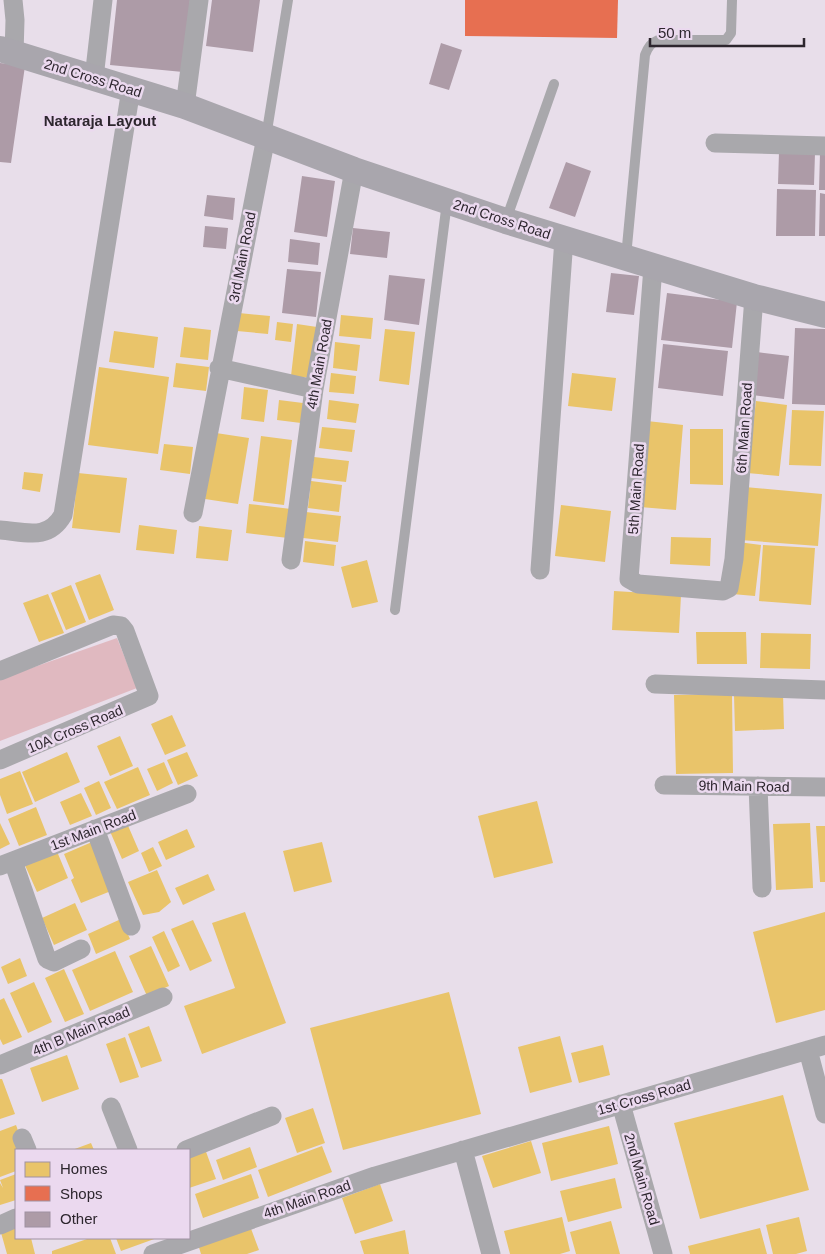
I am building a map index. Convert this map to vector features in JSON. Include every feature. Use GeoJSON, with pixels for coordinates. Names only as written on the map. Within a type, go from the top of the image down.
{"type":"FeatureCollection","features":[{"type":"Feature","properties":{"kind":"street"},"geometry":{"type":"LineString","coordinates":[[7,52],[15,20],[13,0]]}},
{"type":"Feature","properties":{"kind":"street"},"geometry":{"type":"LineString","coordinates":[[94,78],[103,0]]}},
{"type":"Feature","properties":{"kind":"street"},"geometry":{"type":"LineString","coordinates":[[185,106],[199,0]]}},
{"type":"Feature","properties":{"kind":"street","name":"2nd Cross Road"},"geometry":{"type":"LineString","coordinates":[[7,52],[185,106],[354,170],[564,239],[754,297],[825,315]]}},
{"type":"Feature","properties":{"kind":"street"},"geometry":{"type":"LineString","coordinates":[[0,530],[43,534],[56,526],[63,515],[131,89]]}},
{"type":"Feature","properties":{"kind":"street","name":"3rd Main Road"},"geometry":{"type":"LineString","coordinates":[[193,513],[266,138]]}},
{"type":"Feature","properties":{"kind":"street"},"geometry":{"type":"LineString","coordinates":[[714,143],[825,146]]}},
{"type":"Feature","properties":{"kind":"street","name":"4th Main Road"},"geometry":{"type":"LineString","coordinates":[[291,560],[314,389],[354,170]]}},
{"type":"Feature","properties":{"kind":"street"},"geometry":{"type":"LineString","coordinates":[[540,570],[564,239]]}},
{"type":"Feature","properties":{"kind":"street","name":"5th Main Road"},"geometry":{"type":"LineString","coordinates":[[653,267],[629,579],[638,584],[723,591],[729,588],[734,559]]}},
{"type":"Feature","properties":{"kind":"street","name":"6th Main Road"},"geometry":{"type":"LineString","coordinates":[[734,559],[754,297]]}},
{"type":"Feature","properties":{"kind":"street"},"geometry":{"type":"LineString","coordinates":[[220,368],[314,389]]}},
{"type":"Feature","properties":{"kind":"street","name":"10A Cross Road"},"geometry":{"type":"LineString","coordinates":[[0,671],[113,625],[121,626],[125,631],[149,696],[0,760]]}},
{"type":"Feature","properties":{"kind":"street"},"geometry":{"type":"LineString","coordinates":[[655,684],[825,690]]}},
{"type":"Feature","properties":{"kind":"street","name":"9th Main Road"},"geometry":{"type":"LineString","coordinates":[[664,785],[825,787]]}},
{"type":"Feature","properties":{"kind":"street"},"geometry":{"type":"LineString","coordinates":[[758,786],[762,888]]}},
{"type":"Feature","properties":{"kind":"street","name":"1st Main Road"},"geometry":{"type":"LineString","coordinates":[[6,864],[186,794]]}},
{"type":"Feature","properties":{"kind":"street"},"geometry":{"type":"LineString","coordinates":[[95,829],[131,926]]}},
{"type":"Feature","properties":{"kind":"street"},"geometry":{"type":"LineString","coordinates":[[6,864],[47,959],[54,962],[82,950]]}},
{"type":"Feature","properties":{"kind":"street","name":"4th B Main Road"},"geometry":{"type":"LineString","coordinates":[[0,1064],[163,997]]}},
{"type":"Feature","properties":{"kind":"street"},"geometry":{"type":"LineString","coordinates":[[816,1047],[825,1114]]}},
{"type":"Feature","properties":{"kind":"street","name":"1st Cross Road"},"geometry":{"type":"LineString","coordinates":[[463,1150],[816,1047]]}},
{"type":"Feature","properties":{"kind":"street","name":"2nd Main Road"},"geometry":{"type":"LineString","coordinates":[[621,1104],[663,1254]]}},
{"type":"Feature","properties":{"kind":"street"},"geometry":{"type":"LineString","coordinates":[[111,1107],[128,1149]]}},
{"type":"Feature","properties":{"kind":"street"},"geometry":{"type":"LineString","coordinates":[[189,1149],[272,1116]]}},
{"type":"Feature","properties":{"kind":"street"},"geometry":{"type":"LineString","coordinates":[[463,1150],[491,1254]]}},
{"type":"Feature","properties":{"kind":"street","name":"4th Main Road"},"geometry":{"type":"LineString","coordinates":[[153,1254],[375,1176],[463,1150]]}},
{"type":"Feature","properties":{"kind":"street"},"geometry":{"type":"LineString","coordinates":[[0,1225],[15,1218]]}},
{"type":"Feature","properties":{"kind":"lane","name":"3rd Main Road"},"geometry":{"type":"LineString","coordinates":[[266,138],[288,0]]}},
{"type":"Feature","properties":{"kind":"lane"},"geometry":{"type":"LineString","coordinates":[[626,258],[645,55],[652,42],[658,40],[726,40],[731,33],[732,0]]}},
{"type":"Feature","properties":{"kind":"lane"},"geometry":{"type":"LineString","coordinates":[[506,220],[554,84]]}},
{"type":"Feature","properties":{"kind":"lane"},"geometry":{"type":"LineString","coordinates":[[395,610],[447,201]]}},
{"type":"Feature","properties":{"kind":"shaded area"},"geometry":{"type":"Polygon","coordinates":[[[117,638],[137,688],[0,741],[0,679],[117,638]]]}},
{"type":"Feature","properties":{"kind":"building: Homes"},"geometry":{"type":"Polygon","coordinates":[[[239,313],[270,316],[268,334],[237,331],[239,313]]]}},
{"type":"Feature","properties":{"kind":"building: Homes"},"geometry":{"type":"Polygon","coordinates":[[[341,315],[373,318],[371,339],[339,336],[341,315]]]}},
{"type":"Feature","properties":{"kind":"building: Homes"},"geometry":{"type":"Polygon","coordinates":[[[277,322],[293,324],[291,342],[275,340],[277,322]]]}},
{"type":"Feature","properties":{"kind":"building: Homes"},"geometry":{"type":"Polygon","coordinates":[[[297,324],[317,327],[311,378],[291,376],[297,324]]]}},
{"type":"Feature","properties":{"kind":"building: Homes"},"geometry":{"type":"Polygon","coordinates":[[[184,327],[211,330],[208,360],[180,357],[184,327]]]}},
{"type":"Feature","properties":{"kind":"building: Homes"},"geometry":{"type":"Polygon","coordinates":[[[385,329],[415,332],[409,385],[379,381],[385,329]]]}},
{"type":"Feature","properties":{"kind":"building: Homes"},"geometry":{"type":"Polygon","coordinates":[[[114,331],[158,337],[154,368],[109,362],[114,331]]]}},
{"type":"Feature","properties":{"kind":"building: Homes"},"geometry":{"type":"Polygon","coordinates":[[[335,342],[360,345],[357,371],[333,368],[335,342]]]}},
{"type":"Feature","properties":{"kind":"building: Homes"},"geometry":{"type":"Polygon","coordinates":[[[176,363],[209,367],[206,391],[173,387],[176,363]]]}},
{"type":"Feature","properties":{"kind":"building: Homes"},"geometry":{"type":"Polygon","coordinates":[[[99,367],[169,377],[158,454],[88,445],[99,367]]]}},
{"type":"Feature","properties":{"kind":"building: Homes"},"geometry":{"type":"Polygon","coordinates":[[[331,373],[356,376],[354,394],[329,392],[331,373]]]}},
{"type":"Feature","properties":{"kind":"building: Homes"},"geometry":{"type":"Polygon","coordinates":[[[572,373],[616,378],[612,411],[568,406],[572,373]]]}},
{"type":"Feature","properties":{"kind":"building: Homes"},"geometry":{"type":"Polygon","coordinates":[[[244,387],[268,390],[264,422],[241,419],[244,387]]]}},
{"type":"Feature","properties":{"kind":"building: Homes"},"geometry":{"type":"Polygon","coordinates":[[[279,400],[303,403],[301,423],[277,420],[279,400]]]}},
{"type":"Feature","properties":{"kind":"building: Homes"},"geometry":{"type":"Polygon","coordinates":[[[329,400],[359,404],[356,423],[327,419],[329,400]]]}},
{"type":"Feature","properties":{"kind":"building: Homes"},"geometry":{"type":"Polygon","coordinates":[[[756,401],[787,405],[779,476],[747,473],[756,401]]]}},
{"type":"Feature","properties":{"kind":"building: Homes"},"geometry":{"type":"Polygon","coordinates":[[[792,410],[824,411],[821,466],[789,465],[792,410]]]}},
{"type":"Feature","properties":{"kind":"building: Homes"},"geometry":{"type":"Polygon","coordinates":[[[647,421],[683,425],[676,510],[640,507],[647,421]]]}},
{"type":"Feature","properties":{"kind":"building: Homes"},"geometry":{"type":"Polygon","coordinates":[[[322,427],[355,430],[352,452],[319,448],[322,427]]]}},
{"type":"Feature","properties":{"kind":"building: Homes"},"geometry":{"type":"Polygon","coordinates":[[[690,429],[723,429],[723,485],[690,484],[690,429]]]}},
{"type":"Feature","properties":{"kind":"building: Homes"},"geometry":{"type":"Polygon","coordinates":[[[216,433],[249,438],[238,504],[205,499],[216,433]]]}},
{"type":"Feature","properties":{"kind":"building: Homes"},"geometry":{"type":"Polygon","coordinates":[[[261,436],[292,440],[284,505],[253,501],[261,436]]]}},
{"type":"Feature","properties":{"kind":"building: Homes"},"geometry":{"type":"Polygon","coordinates":[[[164,444],[193,447],[190,474],[160,470],[164,444]]]}},
{"type":"Feature","properties":{"kind":"building: Homes"},"geometry":{"type":"Polygon","coordinates":[[[314,457],[349,461],[346,482],[311,478],[314,457]]]}},
{"type":"Feature","properties":{"kind":"building: Homes"},"geometry":{"type":"Polygon","coordinates":[[[24,472],[43,474],[40,492],[22,489],[24,472]]]}},
{"type":"Feature","properties":{"kind":"building: Homes"},"geometry":{"type":"Polygon","coordinates":[[[78,473],[127,478],[120,533],[72,528],[78,473]]]}},
{"type":"Feature","properties":{"kind":"building: Homes"},"geometry":{"type":"Polygon","coordinates":[[[311,481],[342,485],[339,512],[308,508],[311,481]]]}},
{"type":"Feature","properties":{"kind":"building: Homes"},"geometry":{"type":"Polygon","coordinates":[[[745,487],[822,494],[818,546],[740,540],[745,487]]]}},
{"type":"Feature","properties":{"kind":"building: Homes"},"geometry":{"type":"Polygon","coordinates":[[[249,504],[291,509],[288,538],[246,533],[249,504]]]}},
{"type":"Feature","properties":{"kind":"building: Homes"},"geometry":{"type":"Polygon","coordinates":[[[561,505],[611,511],[605,562],[555,556],[561,505]]]}},
{"type":"Feature","properties":{"kind":"building: Homes"},"geometry":{"type":"Polygon","coordinates":[[[306,512],[341,516],[338,542],[303,538],[306,512]]]}},
{"type":"Feature","properties":{"kind":"building: Homes"},"geometry":{"type":"Polygon","coordinates":[[[139,525],[177,530],[174,554],[136,550],[139,525]]]}},
{"type":"Feature","properties":{"kind":"building: Homes"},"geometry":{"type":"Polygon","coordinates":[[[199,526],[232,530],[228,561],[196,558],[199,526]]]}},
{"type":"Feature","properties":{"kind":"building: Homes"},"geometry":{"type":"Polygon","coordinates":[[[671,537],[711,538],[710,566],[670,564],[671,537]]]}},
{"type":"Feature","properties":{"kind":"building: Homes"},"geometry":{"type":"Polygon","coordinates":[[[305,541],[336,545],[334,566],[303,562],[305,541]]]}},
{"type":"Feature","properties":{"kind":"building: Homes"},"geometry":{"type":"Polygon","coordinates":[[[738,542],[761,545],[755,596],[732,594],[738,542]]]}},
{"type":"Feature","properties":{"kind":"building: Homes"},"geometry":{"type":"Polygon","coordinates":[[[763,545],[815,548],[811,605],[759,601],[763,545]]]}},
{"type":"Feature","properties":{"kind":"building: Homes"},"geometry":{"type":"Polygon","coordinates":[[[367,560],[378,602],[352,608],[341,567],[367,560]]]}},
{"type":"Feature","properties":{"kind":"building: Homes"},"geometry":{"type":"Polygon","coordinates":[[[100,574],[114,610],[89,620],[75,583],[100,574]]]}},
{"type":"Feature","properties":{"kind":"building: Homes"},"geometry":{"type":"Polygon","coordinates":[[[71,585],[86,622],[66,630],[51,593],[71,585]]]}},
{"type":"Feature","properties":{"kind":"building: Homes"},"geometry":{"type":"Polygon","coordinates":[[[614,591],[681,595],[679,633],[612,630],[614,591]]]}},
{"type":"Feature","properties":{"kind":"building: Homes"},"geometry":{"type":"Polygon","coordinates":[[[48,594],[64,633],[39,642],[23,603],[48,594]]]}},
{"type":"Feature","properties":{"kind":"building: Homes"},"geometry":{"type":"Polygon","coordinates":[[[696,632],[746,632],[747,664],[697,664],[696,632]]]}},
{"type":"Feature","properties":{"kind":"building: Homes"},"geometry":{"type":"Polygon","coordinates":[[[761,633],[811,634],[810,669],[760,668],[761,633]]]}},
{"type":"Feature","properties":{"kind":"building: Homes"},"geometry":{"type":"Polygon","coordinates":[[[783,693],[784,729],[735,731],[734,695],[783,693]]]}},
{"type":"Feature","properties":{"kind":"building: Homes"},"geometry":{"type":"Polygon","coordinates":[[[732,694],[733,773],[676,774],[674,695],[732,694]]]}},
{"type":"Feature","properties":{"kind":"building: Homes"},"geometry":{"type":"Polygon","coordinates":[[[172,715],[186,746],[165,755],[151,724],[172,715]]]}},
{"type":"Feature","properties":{"kind":"building: Homes"},"geometry":{"type":"Polygon","coordinates":[[[120,736],[133,766],[110,776],[97,746],[120,736]]]}},
{"type":"Feature","properties":{"kind":"building: Homes"},"geometry":{"type":"Polygon","coordinates":[[[67,752],[80,782],[35,802],[22,772],[67,752]]]}},
{"type":"Feature","properties":{"kind":"building: Homes"},"geometry":{"type":"Polygon","coordinates":[[[187,752],[198,776],[178,785],[167,760],[187,752]]]}},
{"type":"Feature","properties":{"kind":"building: Homes"},"geometry":{"type":"Polygon","coordinates":[[[164,762],[173,783],[157,791],[147,769],[164,762]]]}},
{"type":"Feature","properties":{"kind":"building: Homes"},"geometry":{"type":"Polygon","coordinates":[[[138,767],[150,795],[117,809],[104,782],[138,767]]]}},
{"type":"Feature","properties":{"kind":"building: Homes"},"geometry":{"type":"Polygon","coordinates":[[[20,771],[33,804],[7,814],[0,795],[0,779],[20,771]]]}},
{"type":"Feature","properties":{"kind":"building: Homes"},"geometry":{"type":"Polygon","coordinates":[[[99,781],[111,808],[96,815],[84,788],[99,781]]]}},
{"type":"Feature","properties":{"kind":"building: Homes"},"geometry":{"type":"Polygon","coordinates":[[[81,793],[92,816],[70,825],[60,802],[81,793]]]}},
{"type":"Feature","properties":{"kind":"building: Homes"},"geometry":{"type":"Polygon","coordinates":[[[537,801],[553,863],[494,878],[478,816],[537,801]]]}},
{"type":"Feature","properties":{"kind":"building: Homes"},"geometry":{"type":"Polygon","coordinates":[[[36,807],[47,835],[19,846],[8,819],[36,807]]]}},
{"type":"Feature","properties":{"kind":"building: Homes"},"geometry":{"type":"Polygon","coordinates":[[[126,821],[139,851],[122,859],[109,829],[126,821]]]}},
{"type":"Feature","properties":{"kind":"building: Homes"},"geometry":{"type":"Polygon","coordinates":[[[0,823],[10,844],[0,849],[0,823]]]}},
{"type":"Feature","properties":{"kind":"building: Homes"},"geometry":{"type":"Polygon","coordinates":[[[810,823],[813,888],[776,890],[773,824],[810,823]]]}},
{"type":"Feature","properties":{"kind":"building: Homes"},"geometry":{"type":"Polygon","coordinates":[[[816,826],[825,826],[825,882],[820,882],[816,826]]]}},
{"type":"Feature","properties":{"kind":"building: Homes"},"geometry":{"type":"Polygon","coordinates":[[[187,829],[195,847],[166,860],[158,842],[187,829]]]}},
{"type":"Feature","properties":{"kind":"building: Homes"},"geometry":{"type":"Polygon","coordinates":[[[92,842],[111,891],[81,903],[71,880],[74,878],[64,854],[92,842]]]}},
{"type":"Feature","properties":{"kind":"building: Homes"},"geometry":{"type":"Polygon","coordinates":[[[322,842],[332,882],[294,892],[283,851],[322,842]]]}},
{"type":"Feature","properties":{"kind":"building: Homes"},"geometry":{"type":"Polygon","coordinates":[[[153,847],[162,866],[149,872],[141,853],[153,847]]]}},
{"type":"Feature","properties":{"kind":"building: Homes"},"geometry":{"type":"Polygon","coordinates":[[[56,849],[68,878],[37,892],[24,863],[56,849]]]}},
{"type":"Feature","properties":{"kind":"building: Homes"},"geometry":{"type":"Polygon","coordinates":[[[157,870],[171,902],[159,912],[143,915],[128,882],[157,870]]]}},
{"type":"Feature","properties":{"kind":"building: Homes"},"geometry":{"type":"Polygon","coordinates":[[[208,874],[215,890],[183,905],[175,888],[208,874]]]}},
{"type":"Feature","properties":{"kind":"building: Homes"},"geometry":{"type":"Polygon","coordinates":[[[75,903],[87,930],[54,945],[42,918],[75,903]]]}},
{"type":"Feature","properties":{"kind":"building: Homes"},"geometry":{"type":"Polygon","coordinates":[[[245,912],[286,1023],[202,1054],[184,1006],[235,988],[212,923],[245,912]]]}},
{"type":"Feature","properties":{"kind":"building: Homes"},"geometry":{"type":"Polygon","coordinates":[[[825,912],[825,1010],[776,1023],[753,932],[825,912]]]}},
{"type":"Feature","properties":{"kind":"building: Homes"},"geometry":{"type":"Polygon","coordinates":[[[121,919],[130,939],[96,954],[88,934],[121,919]]]}},
{"type":"Feature","properties":{"kind":"building: Homes"},"geometry":{"type":"Polygon","coordinates":[[[193,920],[212,961],[190,971],[171,929],[193,920]]]}},
{"type":"Feature","properties":{"kind":"building: Homes"},"geometry":{"type":"Polygon","coordinates":[[[164,931],[180,966],[168,972],[152,937],[164,931]]]}},
{"type":"Feature","properties":{"kind":"building: Homes"},"geometry":{"type":"Polygon","coordinates":[[[151,946],[169,986],[147,996],[129,956],[151,946]]]}},
{"type":"Feature","properties":{"kind":"building: Homes"},"geometry":{"type":"Polygon","coordinates":[[[115,951],[133,992],[90,1011],[72,970],[115,951]]]}},
{"type":"Feature","properties":{"kind":"building: Homes"},"geometry":{"type":"Polygon","coordinates":[[[20,958],[27,976],[8,984],[1,967],[20,958]]]}},
{"type":"Feature","properties":{"kind":"building: Homes"},"geometry":{"type":"Polygon","coordinates":[[[64,969],[84,1014],[65,1022],[45,978],[64,969]]]}},
{"type":"Feature","properties":{"kind":"building: Homes"},"geometry":{"type":"Polygon","coordinates":[[[34,982],[52,1022],[28,1033],[10,993],[34,982]]]}},
{"type":"Feature","properties":{"kind":"building: Homes"},"geometry":{"type":"Polygon","coordinates":[[[449,992],[481,1114],[343,1150],[310,1028],[449,992]]]}},
{"type":"Feature","properties":{"kind":"building: Homes"},"geometry":{"type":"Polygon","coordinates":[[[4,998],[22,1037],[3,1045],[0,1039],[0,1000],[4,998]]]}},
{"type":"Feature","properties":{"kind":"building: Homes"},"geometry":{"type":"Polygon","coordinates":[[[149,1026],[162,1061],[141,1068],[128,1034],[149,1026]]]}},
{"type":"Feature","properties":{"kind":"building: Homes"},"geometry":{"type":"Polygon","coordinates":[[[560,1036],[572,1082],[530,1093],[518,1047],[560,1036]]]}},
{"type":"Feature","properties":{"kind":"building: Homes"},"geometry":{"type":"Polygon","coordinates":[[[125,1037],[139,1077],[120,1083],[106,1044],[125,1037]]]}},
{"type":"Feature","properties":{"kind":"building: Homes"},"geometry":{"type":"Polygon","coordinates":[[[603,1045],[610,1075],[579,1083],[571,1053],[603,1045]]]}},
{"type":"Feature","properties":{"kind":"building: Homes"},"geometry":{"type":"Polygon","coordinates":[[[67,1055],[79,1089],[42,1102],[30,1068],[67,1055]]]}},
{"type":"Feature","properties":{"kind":"building: Homes"},"geometry":{"type":"Polygon","coordinates":[[[0,1079],[2,1079],[15,1114],[0,1119],[0,1079]]]}},
{"type":"Feature","properties":{"kind":"building: Homes"},"geometry":{"type":"Polygon","coordinates":[[[783,1095],[809,1190],[700,1219],[674,1123],[783,1095]]]}},
{"type":"Feature","properties":{"kind":"building: Homes"},"geometry":{"type":"Polygon","coordinates":[[[313,1108],[325,1143],[297,1153],[285,1118],[313,1108]]]}},
{"type":"Feature","properties":{"kind":"building: Homes"},"geometry":{"type":"Polygon","coordinates":[[[16,1125],[25,1149],[15,1149],[15,1171],[0,1177],[0,1131],[16,1125]]]}},
{"type":"Feature","properties":{"kind":"building: Homes"},"geometry":{"type":"Polygon","coordinates":[[[609,1126],[618,1164],[551,1181],[542,1143],[609,1126]]]}},
{"type":"Feature","properties":{"kind":"building: Homes"},"geometry":{"type":"Polygon","coordinates":[[[531,1141],[541,1173],[493,1188],[482,1156],[531,1141]]]}},
{"type":"Feature","properties":{"kind":"building: Homes"},"geometry":{"type":"Polygon","coordinates":[[[91,1143],[94,1149],[75,1149],[91,1143]]]}},
{"type":"Feature","properties":{"kind":"building: Homes"},"geometry":{"type":"Polygon","coordinates":[[[322,1146],[332,1172],[268,1197],[258,1170],[322,1146]]]}},
{"type":"Feature","properties":{"kind":"building: Homes"},"geometry":{"type":"Polygon","coordinates":[[[250,1147],[257,1167],[223,1180],[216,1160],[250,1147]]]}},
{"type":"Feature","properties":{"kind":"building: Homes"},"geometry":{"type":"Polygon","coordinates":[[[205,1149],[216,1179],[190,1188],[190,1155],[205,1149]]]}},
{"type":"Feature","properties":{"kind":"building: Homes"},"geometry":{"type":"Polygon","coordinates":[[[15,1174],[15,1200],[0,1205],[0,1183],[3,1188],[0,1180],[15,1174]]]}},
{"type":"Feature","properties":{"kind":"building: Homes"},"geometry":{"type":"Polygon","coordinates":[[[251,1174],[259,1198],[203,1218],[195,1194],[251,1174]]]}},
{"type":"Feature","properties":{"kind":"building: Homes"},"geometry":{"type":"Polygon","coordinates":[[[615,1178],[622,1208],[568,1222],[560,1191],[615,1178]]]}},
{"type":"Feature","properties":{"kind":"building: Homes"},"geometry":{"type":"Polygon","coordinates":[[[380,1184],[393,1221],[355,1234],[342,1198],[380,1184]]]}},
{"type":"Feature","properties":{"kind":"building: Homes"},"geometry":{"type":"Polygon","coordinates":[[[562,1217],[570,1251],[560,1254],[510,1254],[504,1231],[562,1217]]]}},
{"type":"Feature","properties":{"kind":"building: Homes"},"geometry":{"type":"Polygon","coordinates":[[[799,1217],[807,1251],[796,1254],[773,1254],[766,1225],[799,1217]]]}},
{"type":"Feature","properties":{"kind":"building: Homes"},"geometry":{"type":"Polygon","coordinates":[[[611,1221],[620,1254],[576,1254],[570,1232],[611,1221]]]}},
{"type":"Feature","properties":{"kind":"building: Homes"},"geometry":{"type":"Polygon","coordinates":[[[15,1222],[15,1239],[31,1239],[35,1254],[7,1254],[0,1229],[15,1222]]]}},
{"type":"Feature","properties":{"kind":"building: Homes"},"geometry":{"type":"Polygon","coordinates":[[[250,1226],[259,1250],[247,1254],[201,1254],[198,1244],[250,1226]]]}},
{"type":"Feature","properties":{"kind":"building: Homes"},"geometry":{"type":"Polygon","coordinates":[[[760,1228],[767,1254],[690,1254],[688,1246],[760,1228]]]}},
{"type":"Feature","properties":{"kind":"building: Homes"},"geometry":{"type":"Polygon","coordinates":[[[405,1230],[409,1254],[364,1254],[360,1241],[405,1230]]]}},
{"type":"Feature","properties":{"kind":"building: Homes"},"geometry":{"type":"Polygon","coordinates":[[[87,1239],[110,1239],[116,1254],[52,1254],[52,1251],[87,1239]]]}},
{"type":"Feature","properties":{"kind":"building: Homes"},"geometry":{"type":"Polygon","coordinates":[[[116,1239],[154,1239],[121,1251],[116,1239]]]}},
{"type":"Feature","properties":{"kind":"building: Shops"},"geometry":{"type":"Polygon","coordinates":[[[465,0],[618,0],[617,38],[465,36],[465,0]]]}},
{"type":"Feature","properties":{"kind":"building: Other"},"geometry":{"type":"Polygon","coordinates":[[[117,0],[190,0],[183,72],[110,65],[117,0]]]}},
{"type":"Feature","properties":{"kind":"building: Other"},"geometry":{"type":"Polygon","coordinates":[[[212,0],[260,0],[253,52],[206,46],[212,0]]]}},
{"type":"Feature","properties":{"kind":"building: Other"},"geometry":{"type":"Polygon","coordinates":[[[441,43],[462,50],[449,90],[429,84],[441,43]]]}},
{"type":"Feature","properties":{"kind":"building: Other"},"geometry":{"type":"Polygon","coordinates":[[[0,63],[25,66],[11,163],[0,162],[0,63]]]}},
{"type":"Feature","properties":{"kind":"building: Other"},"geometry":{"type":"Polygon","coordinates":[[[779,152],[815,153],[814,185],[778,184],[779,152]]]}},
{"type":"Feature","properties":{"kind":"building: Other"},"geometry":{"type":"Polygon","coordinates":[[[820,153],[825,153],[825,190],[819,190],[820,153]]]}},
{"type":"Feature","properties":{"kind":"building: Other"},"geometry":{"type":"Polygon","coordinates":[[[566,162],[591,171],[575,217],[549,208],[566,162]]]}},
{"type":"Feature","properties":{"kind":"building: Other"},"geometry":{"type":"Polygon","coordinates":[[[302,176],[335,181],[327,237],[294,232],[302,176]]]}},
{"type":"Feature","properties":{"kind":"building: Other"},"geometry":{"type":"Polygon","coordinates":[[[777,189],[816,190],[815,236],[776,236],[777,189]]]}},
{"type":"Feature","properties":{"kind":"building: Other"},"geometry":{"type":"Polygon","coordinates":[[[820,193],[825,194],[825,236],[819,236],[820,193]]]}},
{"type":"Feature","properties":{"kind":"building: Other"},"geometry":{"type":"Polygon","coordinates":[[[207,195],[235,198],[233,220],[204,216],[207,195]]]}},
{"type":"Feature","properties":{"kind":"building: Other"},"geometry":{"type":"Polygon","coordinates":[[[205,226],[228,228],[226,249],[203,247],[205,226]]]}},
{"type":"Feature","properties":{"kind":"building: Other"},"geometry":{"type":"Polygon","coordinates":[[[353,228],[390,232],[387,258],[350,254],[353,228]]]}},
{"type":"Feature","properties":{"kind":"building: Other"},"geometry":{"type":"Polygon","coordinates":[[[290,239],[320,243],[318,265],[288,262],[290,239]]]}},
{"type":"Feature","properties":{"kind":"building: Other"},"geometry":{"type":"Polygon","coordinates":[[[287,269],[321,272],[316,317],[282,313],[287,269]]]}},
{"type":"Feature","properties":{"kind":"building: Other"},"geometry":{"type":"Polygon","coordinates":[[[611,273],[639,276],[634,315],[606,312],[611,273]]]}},
{"type":"Feature","properties":{"kind":"building: Other"},"geometry":{"type":"Polygon","coordinates":[[[389,275],[425,279],[419,325],[384,320],[389,275]]]}},
{"type":"Feature","properties":{"kind":"building: Other"},"geometry":{"type":"Polygon","coordinates":[[[667,293],[737,302],[732,348],[661,340],[667,293]]]}},
{"type":"Feature","properties":{"kind":"building: Other"},"geometry":{"type":"Polygon","coordinates":[[[795,328],[825,329],[825,405],[792,404],[795,328]]]}},
{"type":"Feature","properties":{"kind":"building: Other"},"geometry":{"type":"Polygon","coordinates":[[[663,344],[728,351],[723,396],[658,388],[663,344]]]}},
{"type":"Feature","properties":{"kind":"building: Other"},"geometry":{"type":"Polygon","coordinates":[[[757,352],[789,356],[784,399],[752,395],[757,352]]]}},
{"type":"Feature","properties":{"kind":"district","name":"Nataraja Layout"},"geometry":{"type":"Point","coordinates":[100,120]}}]}
